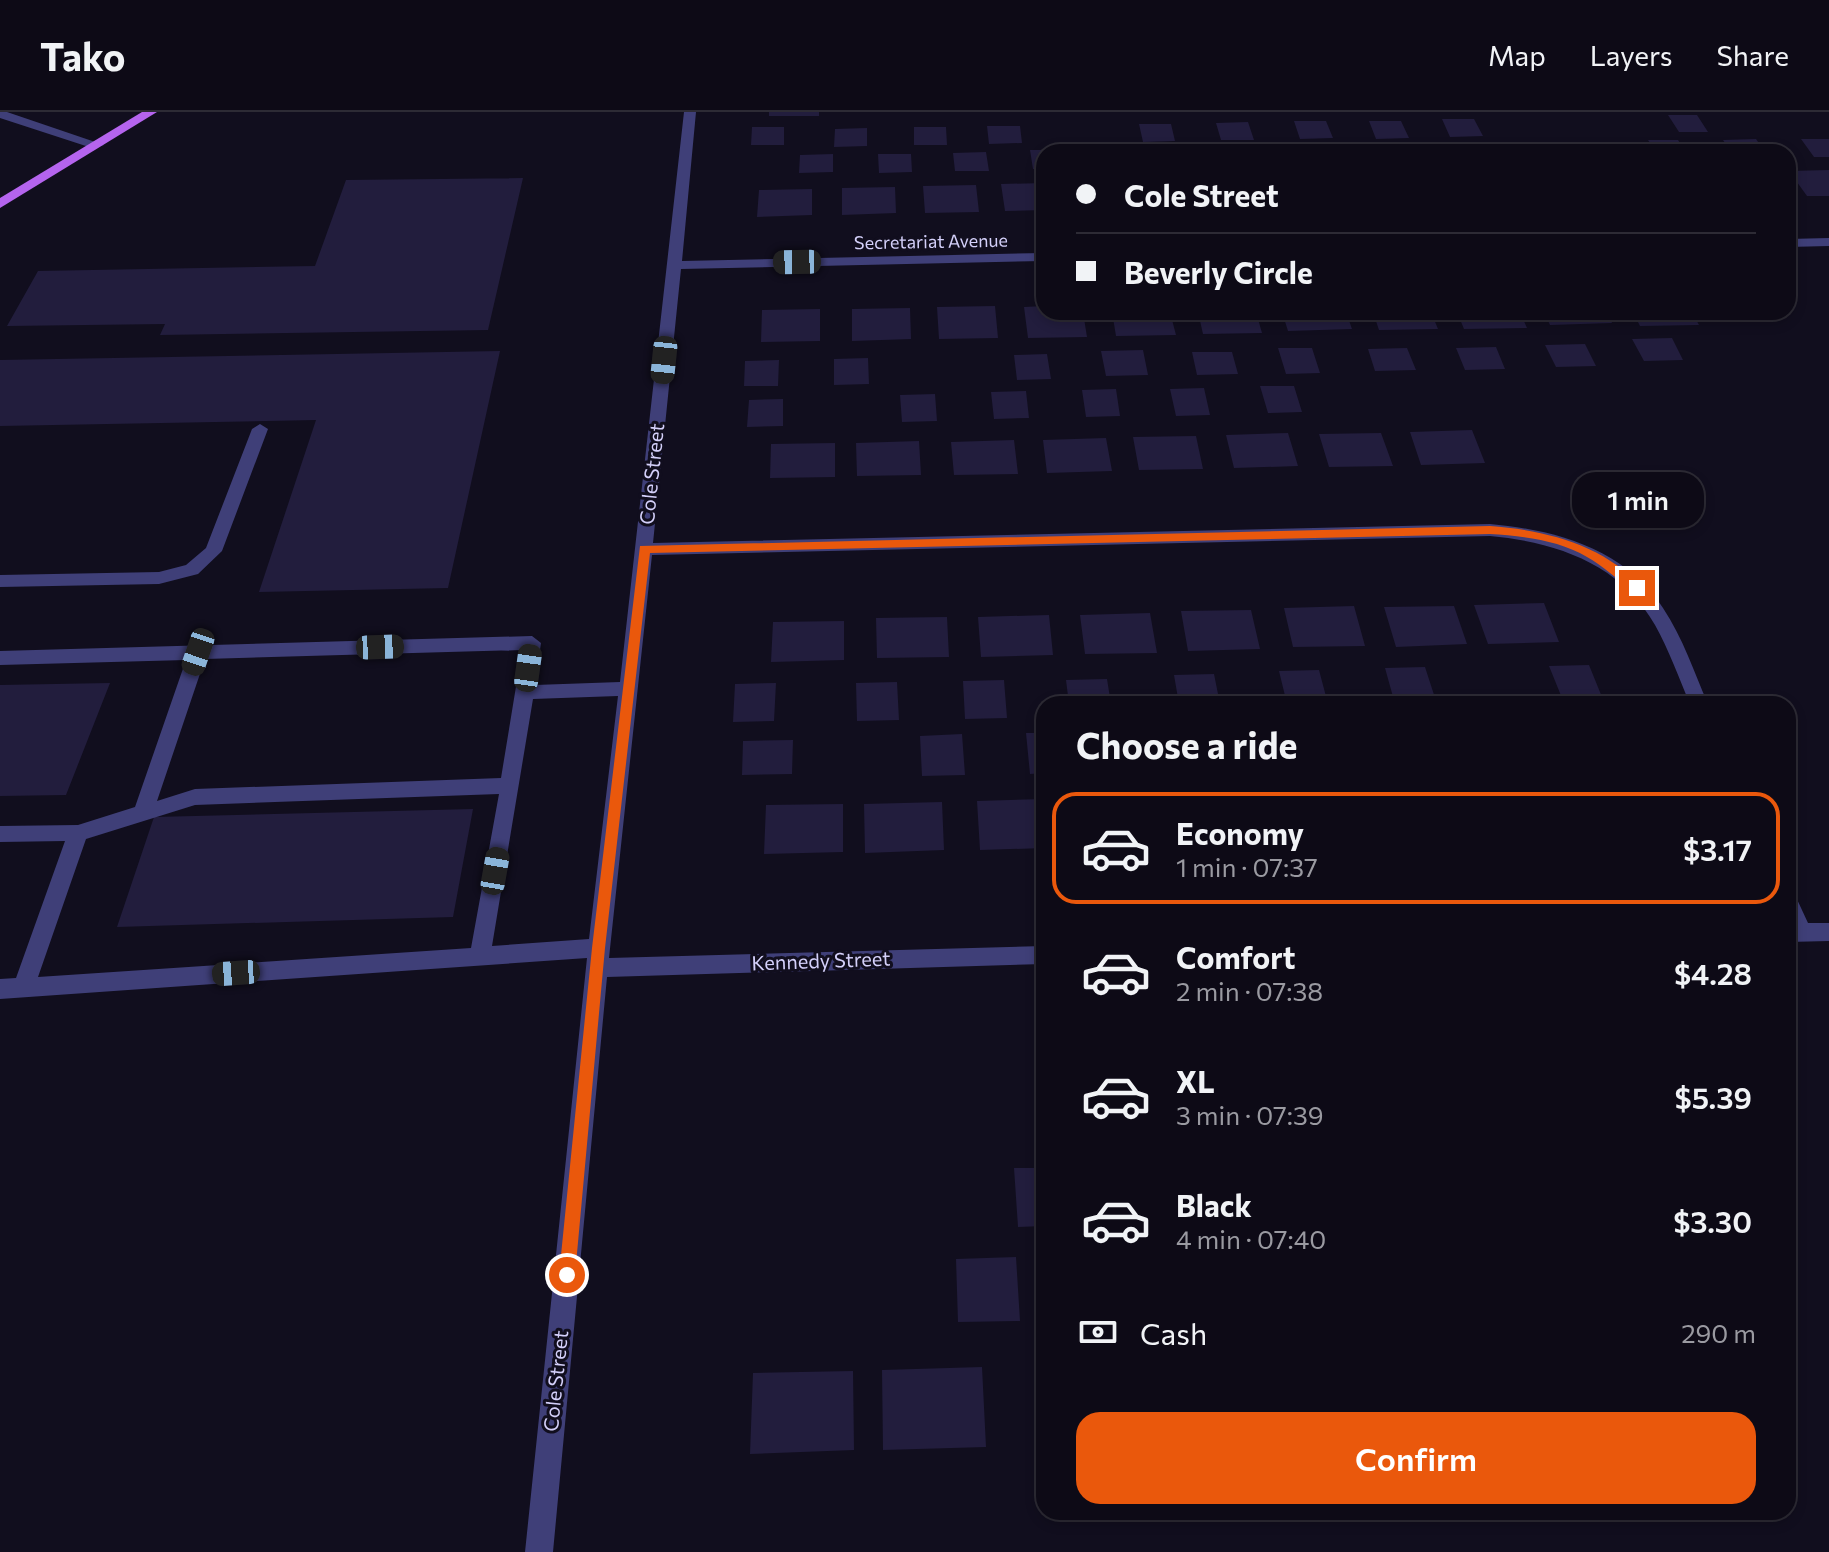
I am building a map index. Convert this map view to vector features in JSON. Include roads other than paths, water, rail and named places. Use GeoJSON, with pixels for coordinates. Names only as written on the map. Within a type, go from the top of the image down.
{"type":"FeatureCollection","features":[{"type":"Feature","properties":{"kind":"main road"},"geometry":{"type":"LineString","coordinates":[[0,204],[151,112]]}},
{"type":"Feature","properties":{"kind":"street","name":"Cole Street"},"geometry":{"type":"LineString","coordinates":[[539,1552],[598,958],[690,112]]}},
{"type":"Feature","properties":{"kind":"street"},"geometry":{"type":"LineString","coordinates":[[1,115],[97,145]]}},
{"type":"Feature","properties":{"kind":"street"},"geometry":{"type":"LineString","coordinates":[[1796,243],[1829,242]]}},
{"type":"Feature","properties":{"kind":"street","name":"Secretariat Avenue"},"geometry":{"type":"LineString","coordinates":[[674,265],[1036,257]]}},
{"type":"Feature","properties":{"kind":"street"},"geometry":{"type":"LineString","coordinates":[[0,581],[159,578],[192,570],[213,551],[260,429]]}},
{"type":"Feature","properties":{"kind":"street"},"geometry":{"type":"LineString","coordinates":[[644,549],[1490,530],[1526,532],[1591,553],[1624,576],[1649,601],[1663,624],[1695,696]]}},
{"type":"Feature","properties":{"kind":"street"},"geometry":{"type":"LineString","coordinates":[[0,658],[532,643],[480,957]]}},
{"type":"Feature","properties":{"kind":"street"},"geometry":{"type":"LineString","coordinates":[[143,813],[198,652]]}},
{"type":"Feature","properties":{"kind":"street"},"geometry":{"type":"LineString","coordinates":[[525,692],[629,689]]}},
{"type":"Feature","properties":{"kind":"street"},"geometry":{"type":"LineString","coordinates":[[0,834],[78,833],[195,797],[510,786]]}},
{"type":"Feature","properties":{"kind":"street"},"geometry":{"type":"LineString","coordinates":[[23,988],[78,833]]}},
{"type":"Feature","properties":{"kind":"street"},"geometry":{"type":"LineString","coordinates":[[1796,933],[1829,932]]}},
{"type":"Feature","properties":{"kind":"street","name":"Kennedy Street"},"geometry":{"type":"LineString","coordinates":[[0,989],[480,957],[526,951],[598,958],[1036,955]]}}]}
